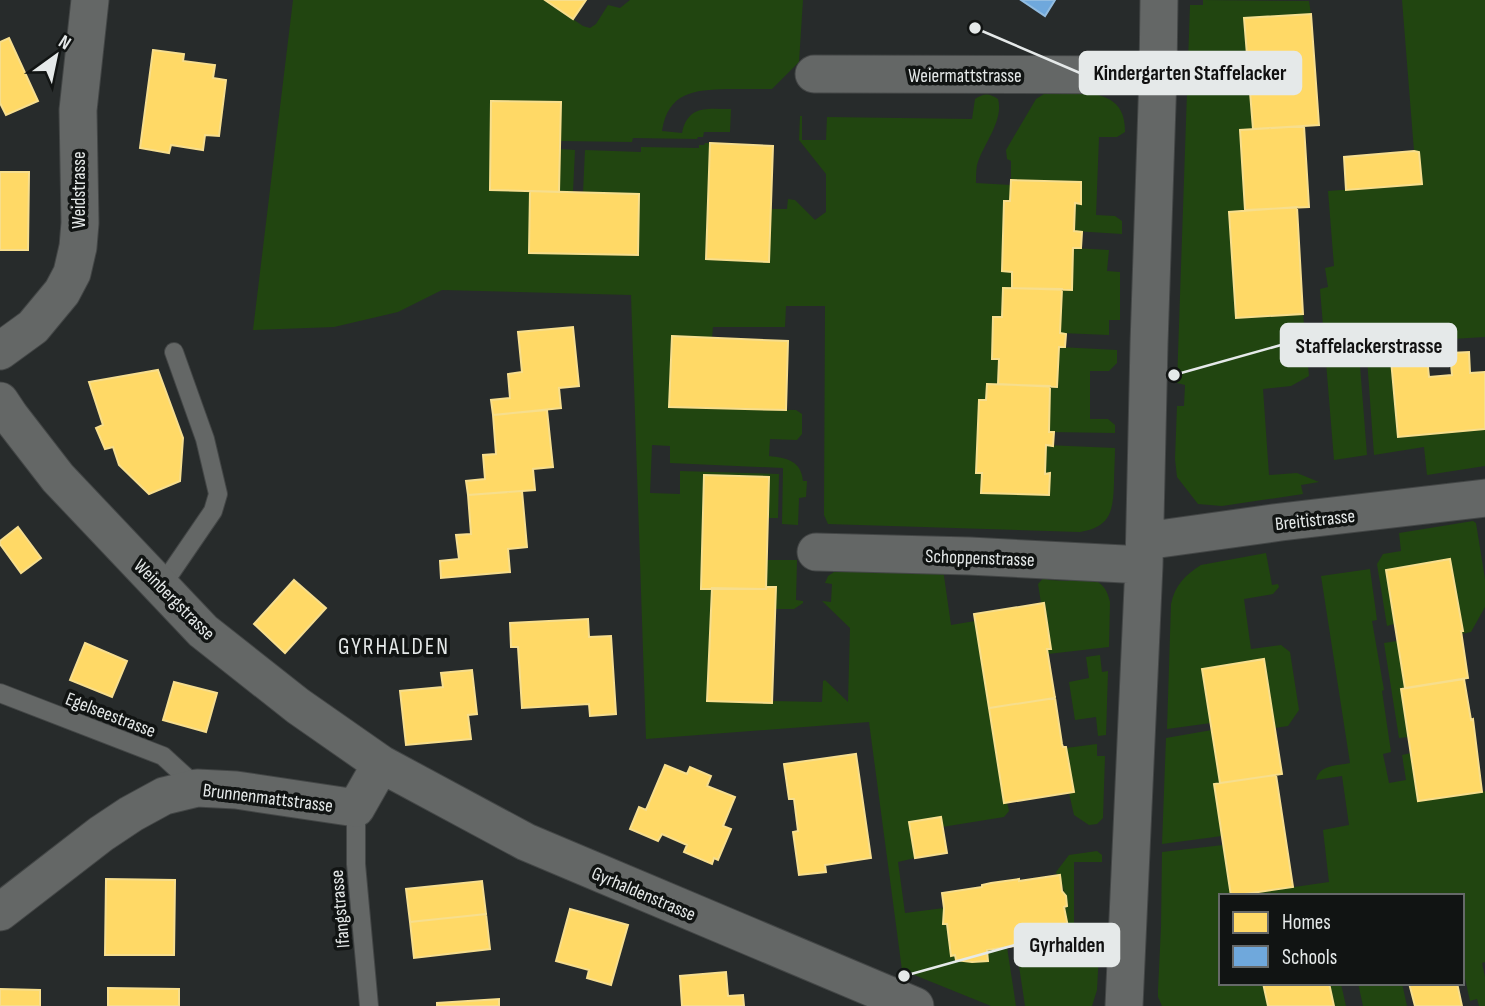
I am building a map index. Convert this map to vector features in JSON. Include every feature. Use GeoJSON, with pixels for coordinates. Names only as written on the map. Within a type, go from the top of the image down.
{"type":"FeatureCollection","features":[{"type":"Feature","properties":{"kind":"street","name":"Weidstrasse"},"geometry":{"type":"LineString","coordinates":[[0,351],[33,327],[62,292],[72,272],[80,223],[78,110],[90,0]]}},
{"type":"Feature","properties":{"kind":"street"},"geometry":{"type":"LineString","coordinates":[[1124,1006],[1145,553],[1159,0]]}},
{"type":"Feature","properties":{"kind":"street","name":"Weiermattstrasse"},"geometry":{"type":"LineString","coordinates":[[814,74],[1158,75]]}},
{"type":"Feature","properties":{"kind":"street","name":"Weinbergstrasse"},"geometry":{"type":"LineString","coordinates":[[3,414],[58,478],[203,631],[298,706],[381,764]]}},
{"type":"Feature","properties":{"kind":"street","name":"Breitistrasse"},"geometry":{"type":"LineString","coordinates":[[1145,553],[1281,522],[1485,498]]}},
{"type":"Feature","properties":{"kind":"street","name":"Schoppenstrasse"},"geometry":{"type":"LineString","coordinates":[[816,552],[969,556],[1145,553]]}},
{"type":"Feature","properties":{"kind":"street","name":"Brunnenmattstrasse"},"geometry":{"type":"LineString","coordinates":[[0,912],[101,834],[164,796],[197,788],[236,790],[356,808],[381,764]]}},
{"type":"Feature","properties":{"kind":"street","name":"Gyrhaldenstrasse"},"geometry":{"type":"LineString","coordinates":[[381,764],[526,842],[915,1006]]}},
{"type":"Feature","properties":{"kind":"lane"},"geometry":{"type":"LineString","coordinates":[[161,587],[213,511],[218,494],[205,439],[174,352]]}},
{"type":"Feature","properties":{"kind":"lane","name":"Egelseestrasse"},"geometry":{"type":"LineString","coordinates":[[0,693],[163,756],[197,788]]}},
{"type":"Feature","properties":{"kind":"lane","name":"Ifangstrasse"},"geometry":{"type":"LineString","coordinates":[[356,808],[356,864],[369,1006]]}},
{"type":"Feature","properties":{"kind":"green space"},"geometry":{"type":"Polygon","coordinates":[[[293,0],[545,0],[590,28],[596,24],[608,5],[620,8],[630,0],[803,0],[799,62],[772,89],[715,89],[694,92],[684,96],[670,108],[662,131],[682,133],[689,117],[700,110],[731,109],[730,132],[704,132],[703,137],[697,139],[560,141],[561,103],[491,101],[490,190],[530,191],[529,253],[638,255],[639,194],[583,193],[585,150],[641,152],[641,147],[699,148],[699,145],[710,143],[769,262],[771,209],[787,209],[788,199],[795,200],[815,220],[826,212],[826,174],[799,140],[800,116],[802,140],[826,140],[827,117],[972,119],[975,99],[987,94],[998,99],[996,124],[977,165],[976,183],[1011,185],[1010,201],[1004,202],[1002,271],[1012,272],[1012,287],[1003,288],[1002,317],[993,317],[992,359],[999,359],[998,384],[987,384],[986,400],[979,400],[976,473],[982,473],[981,492],[1049,495],[1050,474],[1045,474],[1046,445],[1115,448],[1113,502],[1104,522],[1080,532],[828,524],[824,515],[825,306],[786,306],[785,327],[713,327],[712,338],[671,337],[669,407],[796,410],[802,414],[802,434],[797,440],[770,439],[769,456],[792,461],[802,474],[803,481],[807,481],[806,497],[799,498],[798,525],[782,524],[783,468],[670,463],[670,446],[652,445],[650,493],[680,494],[680,471],[779,474],[778,518],[768,518],[769,477],[704,475],[701,588],[712,590],[708,701],[822,702],[825,680],[848,702],[850,628],[822,601],[831,602],[832,584],[825,583],[828,576],[840,568],[943,569],[951,625],[975,621],[1004,802],[1007,802],[1009,811],[1004,817],[942,827],[909,822],[915,858],[898,862],[905,913],[944,908],[943,924],[947,924],[951,955],[955,955],[956,960],[987,961],[987,950],[1007,947],[1016,1006],[991,1006],[902,970],[869,722],[646,739],[631,295],[442,290],[398,312],[334,327],[253,330],[293,0]]]}},
{"type":"Feature","properties":{"kind":"green space"},"geometry":{"type":"Polygon","coordinates":[[[1203,0],[1309,1],[1311,14],[1244,18],[1253,129],[1240,131],[1245,210],[1229,212],[1236,318],[1303,314],[1309,376],[1291,386],[1263,389],[1269,475],[1297,473],[1319,482],[1301,485],[1303,494],[1222,506],[1198,504],[1177,477],[1175,459],[1177,406],[1184,406],[1185,385],[1177,383],[1190,5],[1203,5],[1203,0]]]}},
{"type":"Feature","properties":{"kind":"green space"},"geometry":{"type":"Polygon","coordinates":[[[1402,0],[1485,0],[1485,337],[1452,339],[1438,346],[1385,350],[1383,338],[1358,340],[1367,455],[1334,460],[1320,289],[1328,287],[1325,268],[1334,266],[1328,191],[1422,184],[1419,152],[1414,151],[1402,0]]]}},
{"type":"Feature","properties":{"kind":"green space"},"geometry":{"type":"Polygon","coordinates":[[[1044,94],[1098,95],[1118,106],[1125,132],[1117,137],[1099,137],[1096,215],[1115,216],[1122,221],[1122,234],[1074,231],[1075,203],[1081,203],[1081,182],[1011,180],[1011,161],[1007,159],[1006,150],[1036,99],[1044,94]]]}},
{"type":"Feature","properties":{"kind":"green space"},"geometry":{"type":"Polygon","coordinates":[[[560,149],[575,150],[573,192],[559,192],[560,149]]]}},
{"type":"Feature","properties":{"kind":"green space"},"geometry":{"type":"Polygon","coordinates":[[[1073,248],[1109,250],[1107,271],[1120,272],[1120,320],[1109,320],[1109,335],[1060,333],[1062,289],[1072,289],[1073,248]]]}},
{"type":"Feature","properties":{"kind":"green space"},"geometry":{"type":"Polygon","coordinates":[[[1059,347],[1117,350],[1117,363],[1109,371],[1090,371],[1090,419],[1108,419],[1115,425],[1115,433],[1049,432],[1050,386],[1057,386],[1059,347]]]}},
{"type":"Feature","properties":{"kind":"green space"},"geometry":{"type":"Polygon","coordinates":[[[1427,354],[1427,357],[1391,361],[1398,435],[1485,428],[1485,466],[1427,475],[1424,447],[1374,455],[1367,359],[1427,354]]]}},
{"type":"Feature","properties":{"kind":"green space"},"geometry":{"type":"Polygon","coordinates":[[[1473,521],[1476,523],[1485,579],[1485,607],[1471,632],[1461,634],[1463,630],[1457,599],[1454,598],[1450,560],[1386,570],[1394,624],[1387,626],[1377,564],[1383,554],[1401,551],[1399,533],[1473,521]]]}},
{"type":"Feature","properties":{"kind":"green space"},"geometry":{"type":"Polygon","coordinates":[[[1266,553],[1272,585],[1278,584],[1279,587],[1273,594],[1244,599],[1251,649],[1281,645],[1290,652],[1299,710],[1288,726],[1275,728],[1263,659],[1202,669],[1211,723],[1167,729],[1171,604],[1178,586],[1201,565],[1266,553]]]}},
{"type":"Feature","properties":{"kind":"green space"},"geometry":{"type":"Polygon","coordinates":[[[767,560],[797,560],[796,600],[803,603],[794,609],[775,609],[776,588],[766,587],[767,560]]]}},
{"type":"Feature","properties":{"kind":"green space"},"geometry":{"type":"Polygon","coordinates":[[[1370,569],[1377,620],[1372,621],[1391,752],[1383,754],[1389,783],[1406,780],[1402,755],[1411,753],[1418,801],[1485,791],[1485,962],[1482,963],[1485,1006],[1479,1006],[1477,999],[1470,1001],[1464,974],[1464,894],[1247,894],[1329,882],[1323,830],[1349,825],[1342,776],[1316,780],[1325,768],[1350,763],[1321,576],[1370,569]]]}},
{"type":"Feature","properties":{"kind":"green space"},"geometry":{"type":"Polygon","coordinates":[[[1048,573],[1048,580],[1069,581],[1069,574],[1096,580],[1104,588],[1110,602],[1109,647],[1048,654],[1047,649],[1051,649],[1038,584],[1048,573]]]}},
{"type":"Feature","properties":{"kind":"green space"},"geometry":{"type":"Polygon","coordinates":[[[1397,641],[1405,688],[1401,689],[1409,737],[1399,738],[1384,643],[1397,641]]]}},
{"type":"Feature","properties":{"kind":"green space"},"geometry":{"type":"Polygon","coordinates":[[[1100,655],[1102,672],[1108,671],[1106,735],[1098,736],[1096,717],[1075,720],[1069,682],[1089,678],[1086,657],[1100,655]]]}},
{"type":"Feature","properties":{"kind":"green space"},"geometry":{"type":"Polygon","coordinates":[[[1212,730],[1220,783],[1222,836],[1162,844],[1166,738],[1212,730]]]}},
{"type":"Feature","properties":{"kind":"green space"},"geometry":{"type":"Polygon","coordinates":[[[1097,744],[1097,756],[1105,756],[1103,818],[1097,824],[1089,825],[1074,815],[1069,793],[1073,792],[1066,748],[1097,744]]]}},
{"type":"Feature","properties":{"kind":"green space"},"geometry":{"type":"Polygon","coordinates":[[[1223,845],[1231,894],[1219,894],[1219,985],[1263,985],[1268,1006],[1162,1006],[1158,990],[1162,852],[1223,845]]]}},
{"type":"Feature","properties":{"kind":"green space"},"geometry":{"type":"Polygon","coordinates":[[[1097,851],[1102,855],[1102,862],[1074,862],[1074,935],[1100,934],[1097,990],[1092,1006],[1025,1006],[1016,946],[1035,943],[1036,948],[1068,949],[1066,938],[1070,937],[1064,907],[1067,905],[1060,875],[1056,872],[1069,855],[1097,851]]]}},
{"type":"Feature","properties":{"kind":"green space"},"geometry":{"type":"Polygon","coordinates":[[[1330,985],[1341,985],[1346,1006],[1334,1006],[1330,985]]]}},
{"type":"Feature","properties":{"kind":"green space"},"geometry":{"type":"Polygon","coordinates":[[[1358,985],[1402,985],[1407,1006],[1363,1006],[1358,985]]]}},
{"type":"Feature","properties":{"kind":"building: Homes"},"geometry":{"type":"Polygon","coordinates":[[[545,0],[586,0],[573,19],[545,0]]]}},
{"type":"Feature","properties":{"kind":"building: Homes"},"geometry":{"type":"Polygon","coordinates":[[[1311,14],[1319,125],[1253,129],[1244,18],[1311,14]]]}},
{"type":"Feature","properties":{"kind":"building: Homes"},"geometry":{"type":"Polygon","coordinates":[[[9,38],[38,101],[6,115],[0,103],[0,42],[9,38]]]}},
{"type":"Feature","properties":{"kind":"building: Homes"},"geometry":{"type":"Polygon","coordinates":[[[153,50],[184,54],[183,61],[215,65],[213,78],[226,80],[219,136],[205,135],[203,150],[171,145],[169,153],[140,148],[153,50]]]}},
{"type":"Feature","properties":{"kind":"building: Homes"},"geometry":{"type":"Polygon","coordinates":[[[491,101],[561,102],[559,192],[490,190],[491,101]]]}},
{"type":"Feature","properties":{"kind":"building: Homes"},"geometry":{"type":"Polygon","coordinates":[[[1304,126],[1309,207],[1245,210],[1240,130],[1304,126]]]}},
{"type":"Feature","properties":{"kind":"building: Homes"},"geometry":{"type":"Polygon","coordinates":[[[710,143],[773,146],[769,262],[706,259],[710,143]]]}},
{"type":"Feature","properties":{"kind":"building: Homes"},"geometry":{"type":"Polygon","coordinates":[[[1419,152],[1422,184],[1346,190],[1344,157],[1419,152]]]}},
{"type":"Feature","properties":{"kind":"building: Homes"},"geometry":{"type":"Polygon","coordinates":[[[0,172],[29,172],[28,250],[0,250],[0,172]]]}},
{"type":"Feature","properties":{"kind":"building: Homes"},"geometry":{"type":"Polygon","coordinates":[[[1011,180],[1081,182],[1081,204],[1075,203],[1074,231],[1082,232],[1081,248],[1073,248],[1072,290],[1012,288],[1012,272],[1002,271],[1004,201],[1010,201],[1011,180]]]}},
{"type":"Feature","properties":{"kind":"building: Homes"},"geometry":{"type":"Polygon","coordinates":[[[530,191],[639,194],[638,255],[529,253],[530,191]]]}},
{"type":"Feature","properties":{"kind":"building: Homes"},"geometry":{"type":"Polygon","coordinates":[[[1297,207],[1303,314],[1236,318],[1229,212],[1297,207]]]}},
{"type":"Feature","properties":{"kind":"building: Homes"},"geometry":{"type":"Polygon","coordinates":[[[1003,288],[1062,289],[1060,333],[1066,334],[1065,347],[1059,347],[1057,387],[998,384],[999,359],[992,359],[993,317],[1002,317],[1003,288]]]}},
{"type":"Feature","properties":{"kind":"building: Homes"},"geometry":{"type":"Polygon","coordinates":[[[573,327],[579,386],[559,388],[561,408],[493,415],[491,400],[510,398],[508,374],[522,372],[518,332],[573,327]]]}},
{"type":"Feature","properties":{"kind":"building: Homes"},"geometry":{"type":"Polygon","coordinates":[[[672,336],[788,341],[786,410],[669,407],[672,336]]]}},
{"type":"Feature","properties":{"kind":"building: Homes"},"geometry":{"type":"Polygon","coordinates":[[[1469,352],[1470,373],[1485,372],[1485,429],[1398,437],[1391,360],[1427,357],[1429,377],[1452,375],[1450,353],[1469,352]]]}},
{"type":"Feature","properties":{"kind":"building: Homes"},"geometry":{"type":"Polygon","coordinates":[[[158,370],[183,438],[180,481],[149,494],[119,465],[113,447],[105,449],[96,428],[103,425],[89,382],[158,370]]]}},
{"type":"Feature","properties":{"kind":"building: Homes"},"geometry":{"type":"Polygon","coordinates":[[[987,384],[1050,386],[1049,432],[1054,432],[1053,446],[1046,445],[1045,474],[1050,473],[1049,495],[981,493],[982,473],[976,473],[979,400],[986,400],[987,384]]]}},
{"type":"Feature","properties":{"kind":"building: Homes"},"geometry":{"type":"Polygon","coordinates":[[[547,410],[553,467],[533,469],[535,490],[468,495],[466,481],[485,479],[483,455],[496,454],[493,415],[547,410]]]}},
{"type":"Feature","properties":{"kind":"building: Homes"},"geometry":{"type":"Polygon","coordinates":[[[704,475],[769,477],[766,589],[701,589],[704,475]]]}},
{"type":"Feature","properties":{"kind":"building: Homes"},"geometry":{"type":"Polygon","coordinates":[[[522,491],[527,547],[508,549],[510,572],[441,578],[440,561],[459,559],[456,535],[471,534],[468,495],[522,491]]]}},
{"type":"Feature","properties":{"kind":"building: Homes"},"geometry":{"type":"Polygon","coordinates":[[[18,527],[41,558],[21,573],[0,544],[0,541],[18,527]]]}},
{"type":"Feature","properties":{"kind":"building: Homes"},"geometry":{"type":"Polygon","coordinates":[[[1450,559],[1468,678],[1405,688],[1386,570],[1450,559]]]}},
{"type":"Feature","properties":{"kind":"building: Homes"},"geometry":{"type":"Polygon","coordinates":[[[294,580],[326,608],[285,653],[254,624],[294,580]]]}},
{"type":"Feature","properties":{"kind":"building: Homes"},"geometry":{"type":"Polygon","coordinates":[[[776,587],[772,703],[707,701],[712,588],[776,587]]]}},
{"type":"Feature","properties":{"kind":"building: Homes"},"geometry":{"type":"Polygon","coordinates":[[[1044,603],[1051,649],[1047,649],[1055,698],[989,708],[974,614],[1044,603]]]}},
{"type":"Feature","properties":{"kind":"building: Homes"},"geometry":{"type":"Polygon","coordinates":[[[588,619],[589,637],[611,636],[616,714],[590,716],[589,704],[522,708],[518,647],[511,647],[510,623],[588,619]]]}},
{"type":"Feature","properties":{"kind":"building: Homes"},"geometry":{"type":"Polygon","coordinates":[[[85,643],[127,661],[112,697],[70,680],[85,643]]]}},
{"type":"Feature","properties":{"kind":"building: Homes"},"geometry":{"type":"Polygon","coordinates":[[[1264,659],[1282,774],[1220,783],[1202,669],[1264,659]]]}},
{"type":"Feature","properties":{"kind":"building: Homes"},"geometry":{"type":"Polygon","coordinates":[[[472,670],[477,714],[468,715],[471,739],[406,745],[400,691],[443,687],[441,673],[472,670]]]}},
{"type":"Feature","properties":{"kind":"building: Homes"},"geometry":{"type":"Polygon","coordinates":[[[1464,679],[1471,720],[1473,719],[1482,792],[1418,801],[1401,689],[1464,679]]]}},
{"type":"Feature","properties":{"kind":"building: Homes"},"geometry":{"type":"Polygon","coordinates":[[[174,682],[217,693],[206,732],[163,720],[174,682]]]}},
{"type":"Feature","properties":{"kind":"building: Homes"},"geometry":{"type":"Polygon","coordinates":[[[1055,698],[1062,744],[1066,747],[1074,792],[1004,803],[989,708],[1055,698]]]}},
{"type":"Feature","properties":{"kind":"building: Homes"},"geometry":{"type":"Polygon","coordinates":[[[856,754],[871,858],[825,865],[826,872],[799,875],[793,832],[798,831],[794,799],[789,799],[784,764],[856,754]]]}},
{"type":"Feature","properties":{"kind":"building: Homes"},"geometry":{"type":"Polygon","coordinates":[[[665,765],[687,774],[690,767],[711,776],[707,786],[735,797],[723,826],[731,829],[718,860],[714,858],[712,864],[684,852],[687,845],[662,834],[658,841],[630,829],[639,807],[646,810],[665,765]]]}},
{"type":"Feature","properties":{"kind":"building: Homes"},"geometry":{"type":"Polygon","coordinates":[[[1276,775],[1293,887],[1231,894],[1214,784],[1276,775]]]}},
{"type":"Feature","properties":{"kind":"building: Homes"},"geometry":{"type":"Polygon","coordinates":[[[941,817],[947,853],[915,858],[909,822],[941,817]]]}},
{"type":"Feature","properties":{"kind":"building: Homes"},"geometry":{"type":"Polygon","coordinates":[[[1060,875],[1062,891],[1066,896],[1067,906],[1064,907],[1070,937],[1066,938],[1068,949],[1036,948],[1035,943],[987,950],[988,961],[956,960],[955,955],[951,956],[947,924],[943,924],[942,893],[982,887],[991,883],[1060,875]]]}},
{"type":"Feature","properties":{"kind":"building: Homes"},"geometry":{"type":"Polygon","coordinates":[[[106,879],[175,880],[174,955],[105,955],[106,879]]]}},
{"type":"Feature","properties":{"kind":"building: Homes"},"geometry":{"type":"Polygon","coordinates":[[[482,881],[486,914],[410,922],[406,889],[482,881]]]}},
{"type":"Feature","properties":{"kind":"building: Homes"},"geometry":{"type":"Polygon","coordinates":[[[570,909],[628,925],[611,985],[587,978],[589,970],[556,961],[570,909]]]}},
{"type":"Feature","properties":{"kind":"building: Homes"},"geometry":{"type":"Polygon","coordinates":[[[486,914],[490,949],[414,958],[410,922],[486,914]]]}},
{"type":"Feature","properties":{"kind":"building: Homes"},"geometry":{"type":"Polygon","coordinates":[[[726,972],[728,996],[743,995],[744,1006],[682,1006],[680,976],[726,972]]]}},
{"type":"Feature","properties":{"kind":"building: Homes"},"geometry":{"type":"Polygon","coordinates":[[[1263,985],[1329,985],[1334,1006],[1268,1006],[1263,985]]]}},
{"type":"Feature","properties":{"kind":"building: Homes"},"geometry":{"type":"Polygon","coordinates":[[[1410,985],[1457,985],[1462,1006],[1415,1006],[1410,985]]]}},
{"type":"Feature","properties":{"kind":"building: Homes"},"geometry":{"type":"Polygon","coordinates":[[[108,988],[179,989],[179,1006],[108,1006],[108,988]]]}},
{"type":"Feature","properties":{"kind":"building: Homes"},"geometry":{"type":"Polygon","coordinates":[[[0,989],[40,990],[40,1006],[0,1006],[0,989]]]}},
{"type":"Feature","properties":{"kind":"building: Homes"},"geometry":{"type":"Polygon","coordinates":[[[499,999],[499,1006],[437,1006],[437,1003],[499,999]]]}},
{"type":"Feature","properties":{"kind":"building: Schools"},"geometry":{"type":"Polygon","coordinates":[[[1021,0],[1055,0],[1045,16],[1021,0]]]}},
{"type":"Feature","properties":{"kind":"place","name":"Kindergarten Staffelacker"},"geometry":{"type":"Point","coordinates":[975,28]}},
{"type":"Feature","properties":{"kind":"place","name":"Staffelackerstrasse"},"geometry":{"type":"Point","coordinates":[1174,375]}},
{"type":"Feature","properties":{"kind":"place","name":"Gyrhalden"},"geometry":{"type":"Point","coordinates":[904,976]}},
{"type":"Feature","properties":{"kind":"district","name":"GYRHALDEN"},"geometry":{"type":"Point","coordinates":[394,646]}}]}
